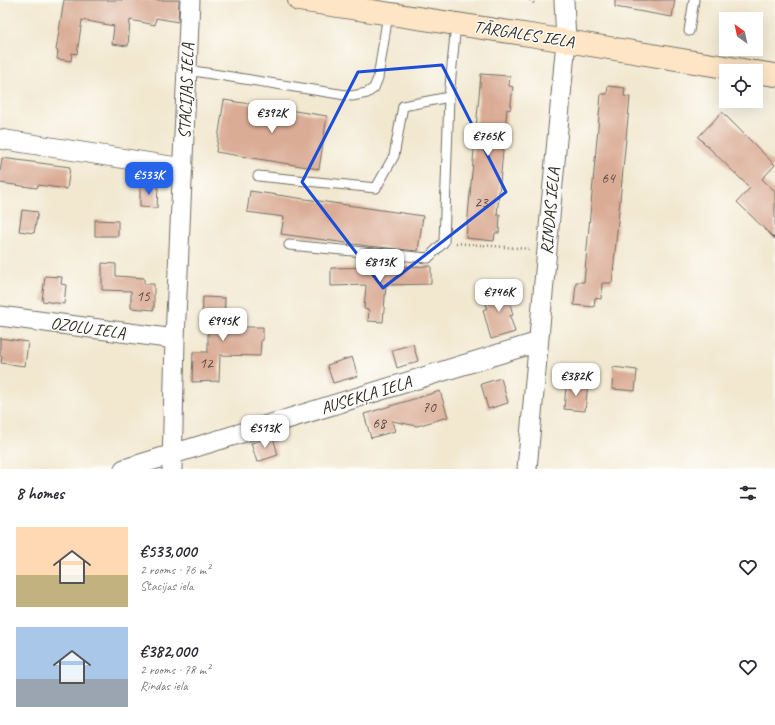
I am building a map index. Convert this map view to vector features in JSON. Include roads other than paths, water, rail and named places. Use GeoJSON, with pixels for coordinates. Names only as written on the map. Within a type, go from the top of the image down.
{"type":"FeatureCollection","features":[{"type":"Feature","properties":{"kind":"street","name":"STACIJAS IELA"},"geometry":{"type":"LineString","coordinates":[[172,462],[175,340],[190,0]]}},
{"type":"Feature","properties":{"kind":"street","name":"TĀRGALES IELA"},"geometry":{"type":"LineString","coordinates":[[299,0],[719,66]]}},
{"type":"Feature","properties":{"kind":"street","name":"RINDAS IELA"},"geometry":{"type":"LineString","coordinates":[[527,469],[566,41],[564,0]]}},
{"type":"Feature","properties":{"kind":"street"},"geometry":{"type":"LineString","coordinates":[[763,73],[775,75]]}},
{"type":"Feature","properties":{"kind":"street"},"geometry":{"type":"LineString","coordinates":[[0,139],[183,168]]}},
{"type":"Feature","properties":{"kind":"street","name":"OZOLU IELA"},"geometry":{"type":"LineString","coordinates":[[0,316],[175,340]]}},
{"type":"Feature","properties":{"kind":"street","name":"AUSEKĻA IELA"},"geometry":{"type":"LineString","coordinates":[[124,469],[172,462],[538,342]]}},
{"type":"Feature","properties":{"kind":"lane"},"geometry":{"type":"LineString","coordinates":[[689,31],[694,0]]}},
{"type":"Feature","properties":{"kind":"lane"},"geometry":{"type":"LineString","coordinates":[[187,70],[352,96],[367,93],[374,88],[378,78],[388,14]]}},
{"type":"Feature","properties":{"kind":"lane"},"geometry":{"type":"LineString","coordinates":[[289,246],[428,258],[444,242],[449,97],[456,24]]}},
{"type":"Feature","properties":{"kind":"lane"},"geometry":{"type":"LineString","coordinates":[[258,176],[376,188],[394,156],[403,106],[449,97]]}}]}
